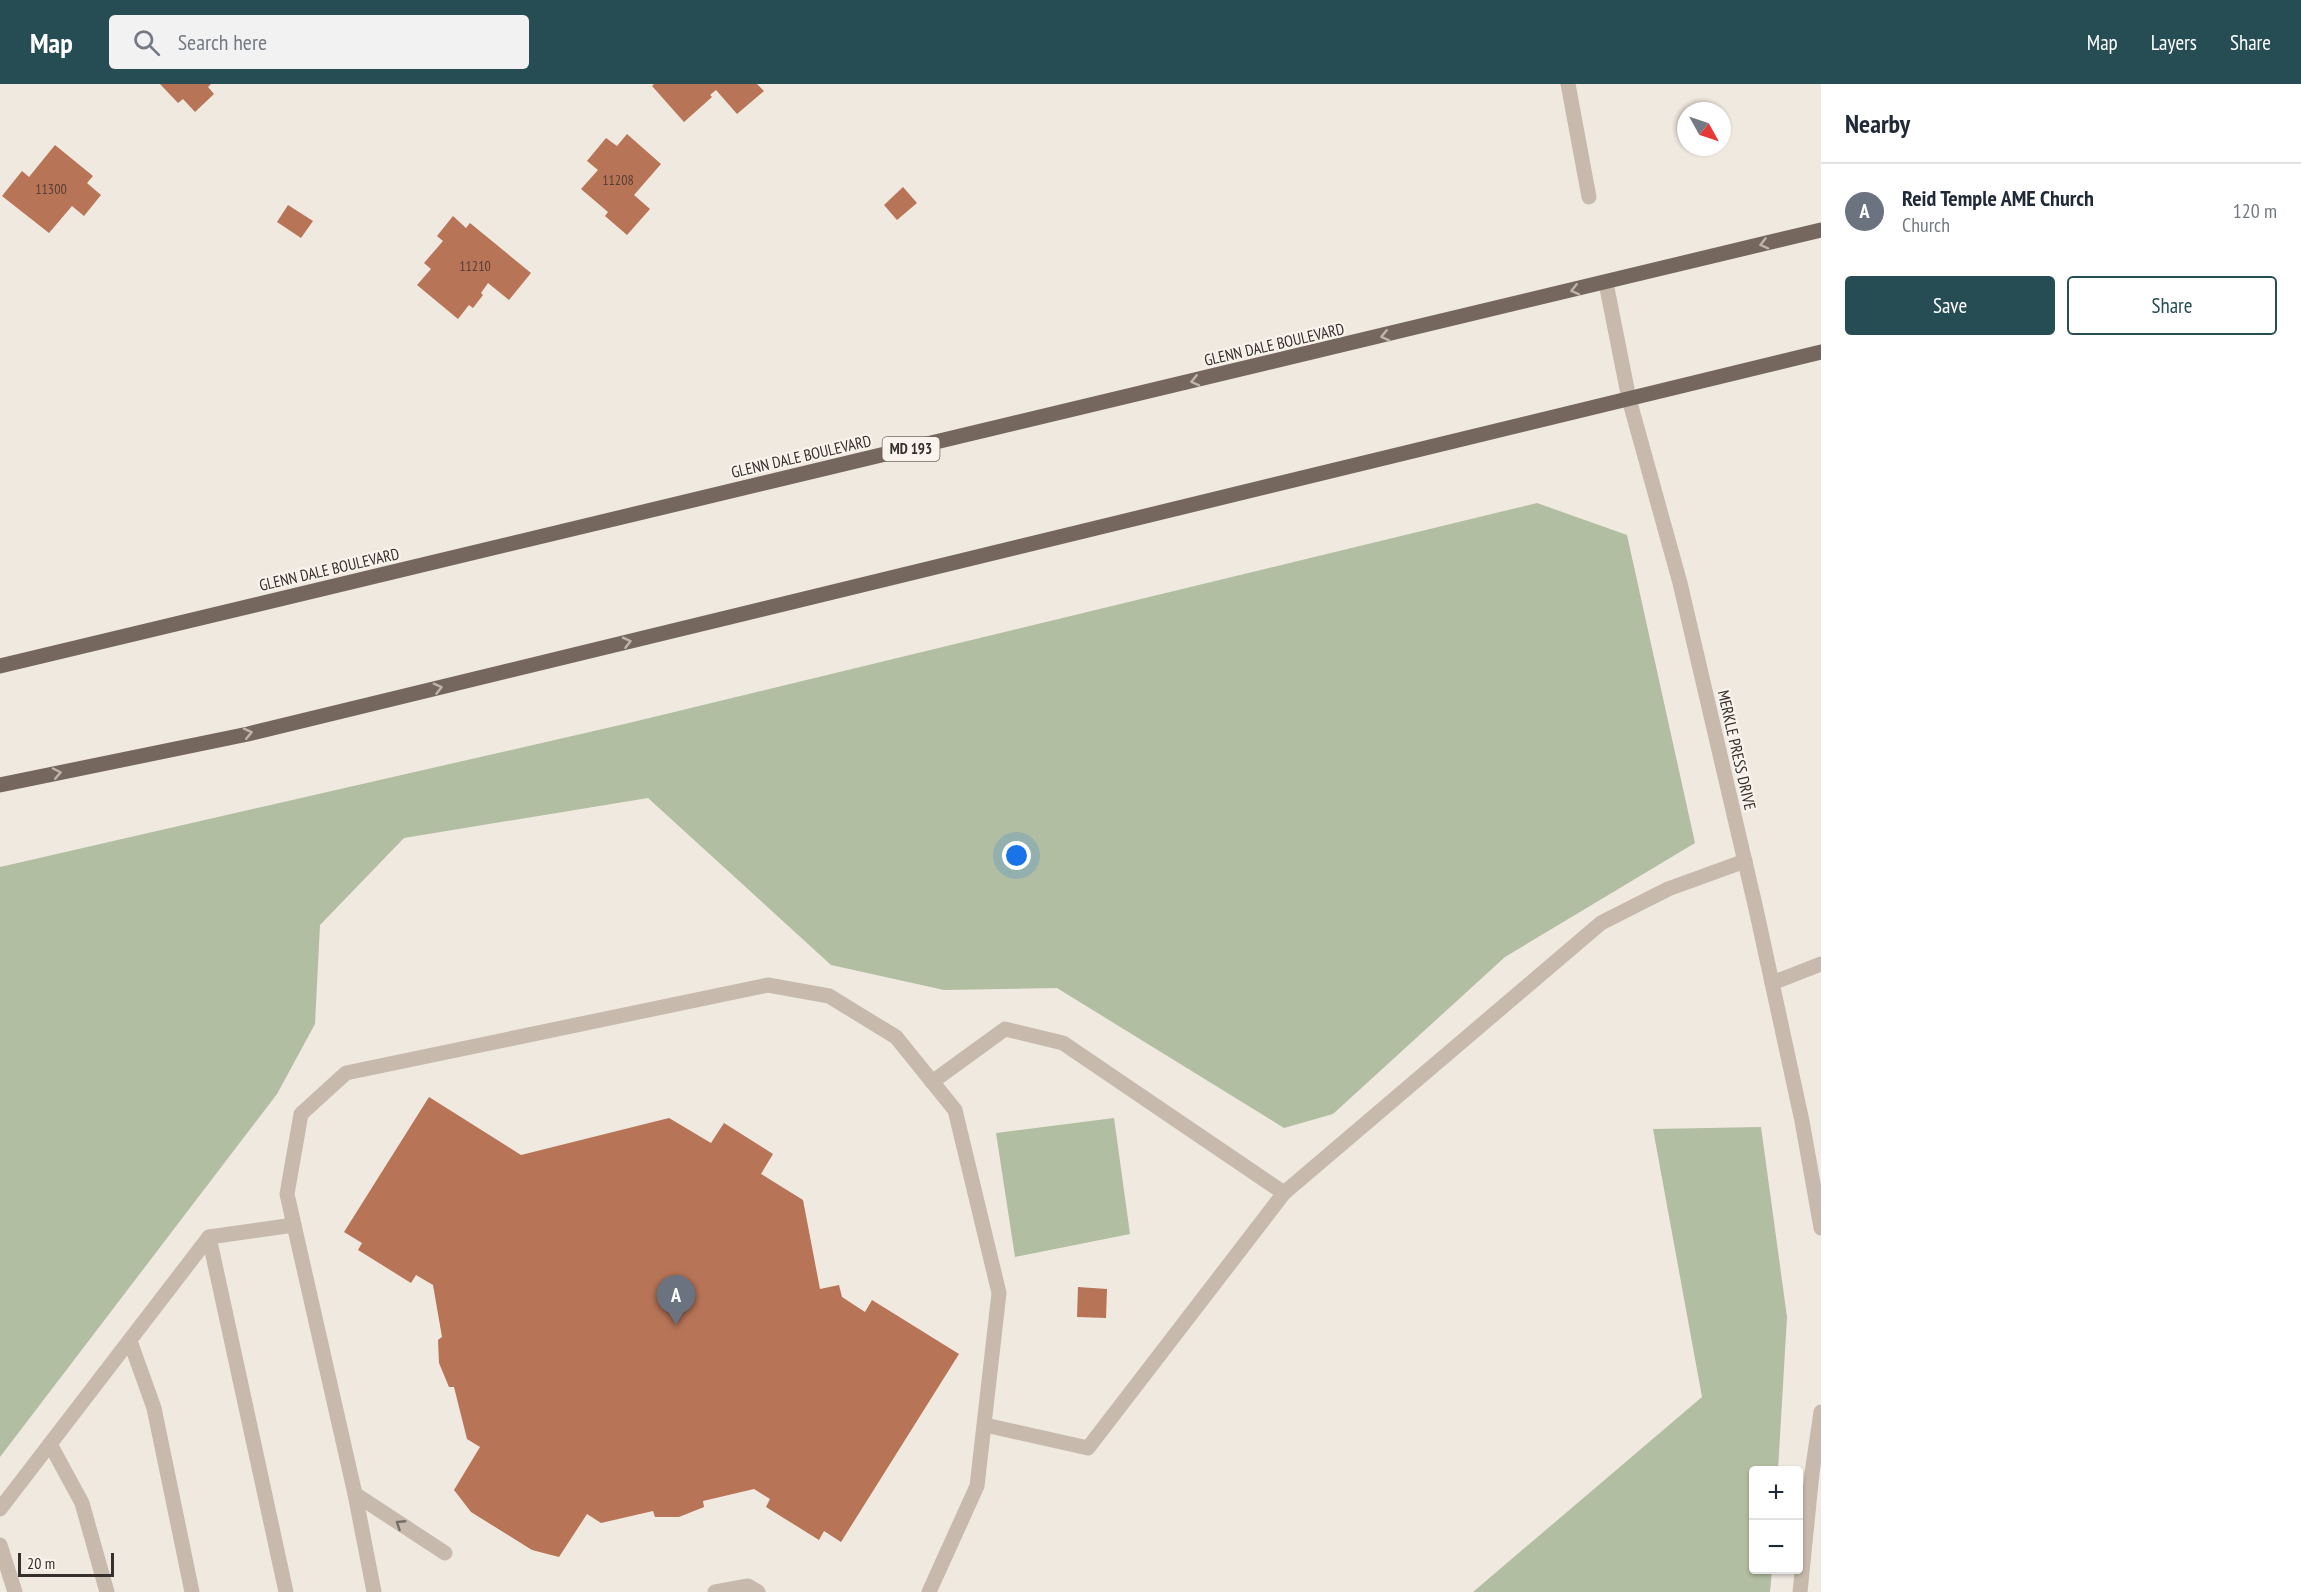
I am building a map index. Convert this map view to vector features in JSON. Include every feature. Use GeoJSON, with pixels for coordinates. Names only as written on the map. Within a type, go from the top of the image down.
{"type":"FeatureCollection","features":[{"type":"Feature","properties":{"kind":"main road","name":"GLENN DALE BOULEVARD"},"geometry":{"type":"LineString","coordinates":[[0,666],[1821,230]]}},
{"type":"Feature","properties":{"kind":"main road"},"geometry":{"type":"LineString","coordinates":[[0,785],[259,731],[1821,352]]}},
{"type":"Feature","properties":{"kind":"street"},"geometry":{"type":"LineString","coordinates":[[1568,84],[1589,197]]}},
{"type":"Feature","properties":{"kind":"street","name":"MERKLE PRESS DRIVE"},"geometry":{"type":"LineString","coordinates":[[1606,283],[1629,399],[1680,583],[1772,983],[1821,1228]]}},
{"type":"Feature","properties":{"kind":"street"},"geometry":{"type":"LineString","coordinates":[[985,1425],[1088,1448],[1284,1193],[1601,923],[1668,889],[1744,861]]}},
{"type":"Feature","properties":{"kind":"street"},"geometry":{"type":"LineString","coordinates":[[1772,983],[1821,964]]}},
{"type":"Feature","properties":{"kind":"street"},"geometry":{"type":"LineString","coordinates":[[374,1592],[355,1494],[287,1194],[301,1114],[346,1073],[768,985],[829,996],[896,1037],[955,1110],[999,1293],[977,1486],[929,1592]]}},
{"type":"Feature","properties":{"kind":"street"},"geometry":{"type":"LineString","coordinates":[[932,1082],[1005,1029],[1064,1043],[1284,1193]]}},
{"type":"Feature","properties":{"kind":"street"},"geometry":{"type":"LineString","coordinates":[[0,1509],[209,1237],[294,1225]]}},
{"type":"Feature","properties":{"kind":"street"},"geometry":{"type":"LineString","coordinates":[[209,1237],[286,1592]]}},
{"type":"Feature","properties":{"kind":"street"},"geometry":{"type":"LineString","coordinates":[[130,1341],[154,1408],[192,1592]]}},
{"type":"Feature","properties":{"kind":"street"},"geometry":{"type":"LineString","coordinates":[[1800,1592],[1812,1473],[1821,1412]]}},
{"type":"Feature","properties":{"kind":"street"},"geometry":{"type":"LineString","coordinates":[[50,1444],[82,1503],[107,1592]]}},
{"type":"Feature","properties":{"kind":"street"},"geometry":{"type":"LineString","coordinates":[[355,1494],[445,1553]]}},
{"type":"Feature","properties":{"kind":"street"},"geometry":{"type":"LineString","coordinates":[[0,1545],[15,1592]]}},
{"type":"Feature","properties":{"kind":"street"},"geometry":{"type":"LineString","coordinates":[[715,1592],[748,1586],[758,1592]]}},
{"type":"Feature","properties":{"kind":"green space"},"geometry":{"type":"Polygon","coordinates":[[[1537,503],[1627,535],[1695,843],[1505,957],[1333,1114],[1284,1128],[1057,988],[944,990],[831,965],[648,798],[404,838],[320,925],[315,1024],[277,1094],[0,1457],[0,867],[633,722],[1537,503]]]}},
{"type":"Feature","properties":{"kind":"green space"},"geometry":{"type":"Polygon","coordinates":[[[1114,1118],[1130,1234],[1015,1257],[996,1133],[1114,1118]]]}},
{"type":"Feature","properties":{"kind":"green space"},"geometry":{"type":"Polygon","coordinates":[[[1761,1127],[1787,1317],[1778,1466],[1749,1466],[1749,1574],[1772,1574],[1770,1592],[1473,1592],[1702,1397],[1653,1129],[1761,1127]]]}},
{"type":"Feature","properties":{"kind":"building"},"geometry":{"type":"Polygon","coordinates":[[[160,84],[211,84],[208,87],[214,94],[195,112],[183,99],[178,103],[160,84]]]}},
{"type":"Feature","properties":{"kind":"building"},"geometry":{"type":"Polygon","coordinates":[[[654,84],[757,84],[764,91],[737,114],[716,90],[710,95],[712,97],[684,122],[652,86],[654,84]]]}},
{"type":"Feature","properties":{"kind":"building"},"geometry":{"type":"Polygon","coordinates":[[[627,134],[661,164],[634,195],[650,209],[627,235],[605,216],[608,212],[581,189],[598,170],[587,161],[606,138],[617,146],[627,134]]]}},
{"type":"Feature","properties":{"kind":"building"},"geometry":{"type":"Polygon","coordinates":[[[55,145],[93,176],[87,183],[101,195],[84,216],[72,206],[49,233],[2,196],[22,171],[29,177],[55,145]]]}},
{"type":"Feature","properties":{"kind":"building"},"geometry":{"type":"Polygon","coordinates":[[[903,187],[917,203],[897,220],[884,205],[903,187]]]}},
{"type":"Feature","properties":{"kind":"building"},"geometry":{"type":"Polygon","coordinates":[[[288,205],[313,221],[301,238],[277,222],[288,205]]]}},
{"type":"Feature","properties":{"kind":"building"},"geometry":{"type":"Polygon","coordinates":[[[453,216],[466,228],[470,223],[531,273],[509,300],[488,283],[481,293],[483,295],[473,308],[469,305],[458,319],[417,285],[431,269],[424,263],[443,241],[437,236],[453,216]]]}},
{"type":"Feature","properties":{"kind":"building"},"geometry":{"type":"Polygon","coordinates":[[[429,1097],[521,1155],[669,1118],[711,1143],[724,1123],[773,1154],[761,1174],[803,1200],[820,1289],[839,1285],[842,1297],[865,1312],[872,1300],[959,1354],[841,1542],[824,1531],[819,1540],[766,1507],[770,1499],[754,1489],[703,1501],[704,1507],[679,1517],[655,1517],[653,1511],[601,1523],[587,1514],[559,1557],[532,1550],[471,1512],[454,1490],[480,1447],[467,1439],[454,1387],[449,1387],[439,1363],[438,1340],[442,1337],[433,1285],[416,1275],[411,1283],[358,1250],[362,1243],[344,1232],[429,1097]]]}},
{"type":"Feature","properties":{"kind":"building"},"geometry":{"type":"Polygon","coordinates":[[[1078,1287],[1107,1289],[1106,1318],[1077,1317],[1078,1287]]]}},
{"type":"Feature","properties":{"kind":"place","name":"Reid Temple AME Church"},"geometry":{"type":"Point","coordinates":[676,1325]}}]}
